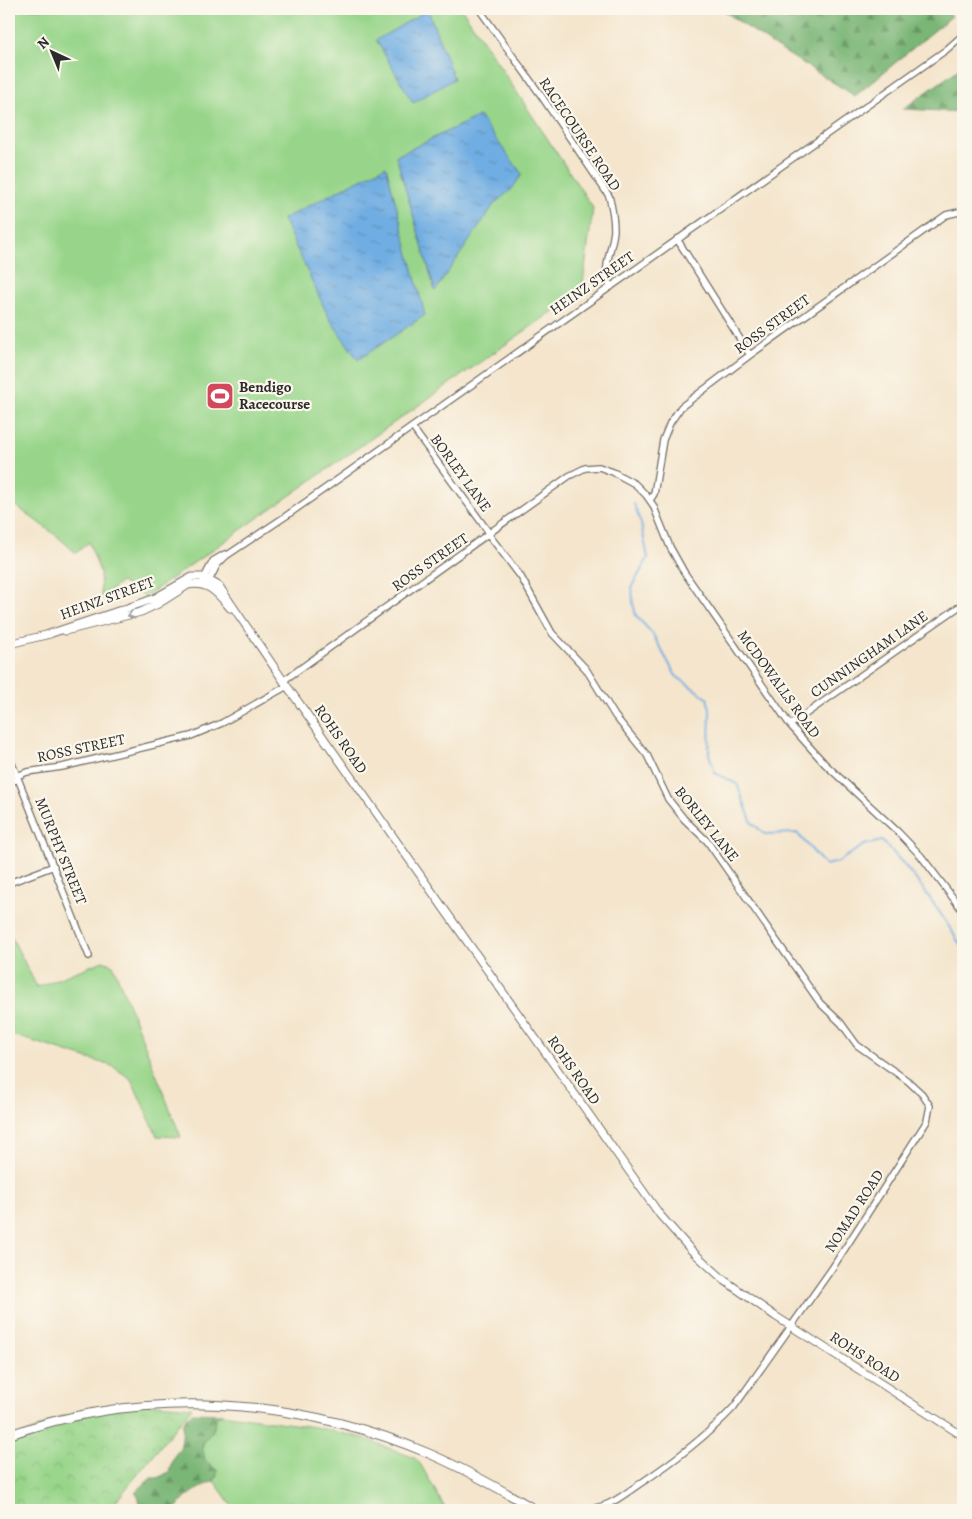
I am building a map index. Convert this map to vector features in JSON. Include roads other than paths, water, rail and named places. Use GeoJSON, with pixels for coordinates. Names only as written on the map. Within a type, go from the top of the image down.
{"type":"FeatureCollection","features":[{"type":"Feature","properties":{"kind":"main road"},"geometry":{"type":"LineString","coordinates":[[9,1435],[78,1415],[142,1406],[216,1405],[284,1412],[346,1425],[410,1446],[468,1472],[536,1510]]}},
{"type":"Feature","properties":{"kind":"street","name":"RACECOURSE ROAD"},"geometry":{"type":"LineString","coordinates":[[478,9],[540,94],[609,196],[612,205],[614,231],[606,275],[611,287]]}},
{"type":"Feature","properties":{"kind":"street","name":"HEINZ STREET"},"geometry":{"type":"LineString","coordinates":[[9,644],[112,617],[149,600],[185,580],[198,577],[205,582],[221,560],[234,550],[611,287],[946,50],[963,35]]}},
{"type":"Feature","properties":{"kind":"street","name":"ROSS STREET"},"geometry":{"type":"LineString","coordinates":[[650,500],[654,494],[666,430],[675,414],[688,401],[946,216],[955,212],[963,212]]}},
{"type":"Feature","properties":{"kind":"street"},"geometry":{"type":"LineString","coordinates":[[677,239],[750,355]]}},
{"type":"Feature","properties":{"kind":"street","name":"BORLEY LANE"},"geometry":{"type":"LineString","coordinates":[[412,427],[521,577],[552,633],[586,669],[615,716],[648,755],[668,799],[713,849],[820,1003],[841,1023],[857,1044],[908,1081],[922,1094],[930,1106]]}},
{"type":"Feature","properties":{"kind":"street","name":"ROSS STREET"},"geometry":{"type":"LineString","coordinates":[[9,783],[27,772],[62,767],[191,736],[222,723],[285,683],[564,480],[578,471],[593,467]]}},
{"type":"Feature","properties":{"kind":"street","name":"MCDOWALLS ROAD"},"geometry":{"type":"LineString","coordinates":[[593,467],[606,469],[627,479],[642,490],[650,500],[670,548],[684,572],[790,725],[825,764],[921,856],[963,911]]}},
{"type":"Feature","properties":{"kind":"street","name":"ROHS ROAD"},"geometry":{"type":"LineString","coordinates":[[205,582],[223,590],[285,683],[660,1215],[691,1250],[724,1280],[963,1436]]}},
{"type":"Feature","properties":{"kind":"street","name":"CUNNINGHAM LANE"},"geometry":{"type":"LineString","coordinates":[[790,725],[963,604]]}},
{"type":"Feature","properties":{"kind":"street","name":"MURPHY STREET"},"geometry":{"type":"LineString","coordinates":[[9,756],[89,956]]}},
{"type":"Feature","properties":{"kind":"street"},"geometry":{"type":"LineString","coordinates":[[9,882],[54,866]]}},
{"type":"Feature","properties":{"kind":"street","name":"NOMAD ROAD"},"geometry":{"type":"LineString","coordinates":[[593,1508],[605,1505],[627,1492],[689,1450],[721,1421],[739,1400],[833,1267],[927,1121],[930,1106]]}},
{"type":"Feature","properties":{"kind":"water"},"geometry":{"type":"Polygon","coordinates":[[[428,10],[454,79],[413,103],[376,40],[428,10]]]}},
{"type":"Feature","properties":{"kind":"water"},"geometry":{"type":"Polygon","coordinates":[[[479,116],[522,174],[512,189],[495,203],[435,291],[396,156],[479,116]]]}},
{"type":"Feature","properties":{"kind":"water"},"geometry":{"type":"Polygon","coordinates":[[[386,166],[425,315],[358,360],[329,318],[283,219],[386,166]]]}},
{"type":"Feature","properties":{"kind":"waterway"},"geometry":{"type":"LineString","coordinates":[[634,504],[641,524],[648,558],[632,586],[636,616],[652,633],[676,676],[707,698],[710,709],[709,754],[715,773],[737,784],[752,823],[765,834],[797,833],[825,865],[838,862],[864,845],[882,841],[926,892],[963,949]]}},
{"type":"Feature","properties":{"kind":"place","name":"Bendigo Racecourse"},"geometry":{"type":"Point","coordinates":[220,396]}}]}
